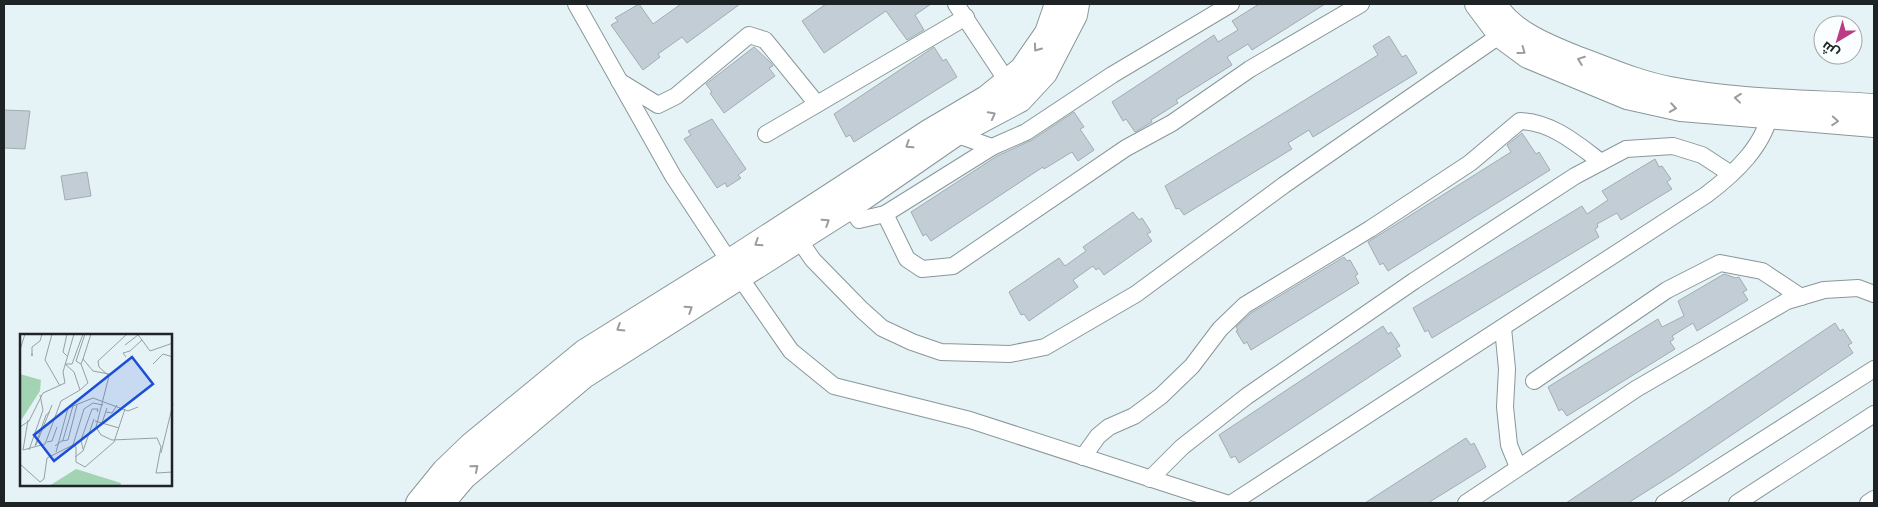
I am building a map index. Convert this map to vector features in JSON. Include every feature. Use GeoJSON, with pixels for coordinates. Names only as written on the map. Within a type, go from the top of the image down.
{"type":"FeatureCollection","features":[{"type":"Feature","properties":{"kind":"street"},"geometry":{"type":"LineString","coordinates":[[576,4],[617,80],[673,176],[735,269],[791,351],[834,386],[970,420],[1226,503]]}},
{"type":"Feature","properties":{"kind":"street"},"geometry":{"type":"LineString","coordinates":[[1013,91],[1022,69],[1047,33],[1057,4]]}},
{"type":"Feature","properties":{"kind":"street"},"geometry":{"type":"LineString","coordinates":[[793,232],[850,207],[986,98],[1013,91],[1045,73],[1075,14],[1077,4]]}},
{"type":"Feature","properties":{"kind":"street"},"geometry":{"type":"LineString","coordinates":[[850,207],[859,220],[885,214],[992,147],[1026,132],[1112,75],[1231,4]]}},
{"type":"Feature","properties":{"kind":"street"},"geometry":{"type":"LineString","coordinates":[[885,214],[907,259],[922,268],[953,266],[1126,148],[1172,123],[1250,69],[1361,4]]}},
{"type":"Feature","properties":{"kind":"street"},"geometry":{"type":"LineString","coordinates":[[1477,4],[1506,31],[1528,56],[1627,97],[1681,109],[1874,106]]}},
{"type":"Feature","properties":{"kind":"street"},"geometry":{"type":"LineString","coordinates":[[1494,4],[1506,31]]}},
{"type":"Feature","properties":{"kind":"street"},"geometry":{"type":"LineString","coordinates":[[766,134],[817,104],[961,10],[1013,91]]}},
{"type":"Feature","properties":{"kind":"street"},"geometry":{"type":"LineString","coordinates":[[793,232],[813,260],[862,310],[882,328],[912,342],[941,352],[1010,354],[1045,347],[1136,294],[1284,185],[1506,31]]}},
{"type":"Feature","properties":{"kind":"street"},"geometry":{"type":"LineString","coordinates":[[617,80],[658,105],[676,96],[749,35],[765,40],[817,104]]}},
{"type":"Feature","properties":{"kind":"street"},"geometry":{"type":"LineString","coordinates":[[1771,109],[1874,125]]}},
{"type":"Feature","properties":{"kind":"street"},"geometry":{"type":"LineString","coordinates":[[1232,503],[1706,195],[1731,174],[1754,149],[1771,109]]}},
{"type":"Feature","properties":{"kind":"street"},"geometry":{"type":"LineString","coordinates":[[1083,457],[1098,436],[1109,427],[1134,416],[1161,396],[1192,366],[1220,329],[1245,305],[1370,229],[1470,163],[1520,121],[1535,121],[1567,136],[1601,162]]}},
{"type":"Feature","properties":{"kind":"street"},"geometry":{"type":"LineString","coordinates":[[946,130],[992,147]]}},
{"type":"Feature","properties":{"kind":"street"},"geometry":{"type":"LineString","coordinates":[[442,503],[464,477],[584,376],[735,269],[946,130]]}},
{"type":"Feature","properties":{"kind":"street"},"geometry":{"type":"LineString","coordinates":[[1150,479],[1182,447],[1279,373],[1414,280],[1575,176],[1601,162],[1626,149],[1673,146],[1702,154],[1731,174]]}},
{"type":"Feature","properties":{"kind":"street"},"geometry":{"type":"LineString","coordinates":[[1534,382],[1667,290],[1720,263],[1762,271],[1801,297]]}},
{"type":"Feature","properties":{"kind":"street"},"geometry":{"type":"LineString","coordinates":[[418,503],[444,471],[471,445],[584,352],[735,269]]}},
{"type":"Feature","properties":{"kind":"street"},"geometry":{"type":"LineString","coordinates":[[1466,503],[1636,389],[1786,301],[1824,290],[1858,288],[1874,294]]}},
{"type":"Feature","properties":{"kind":"street"},"geometry":{"type":"LineString","coordinates":[[1502,328],[1508,369],[1505,407],[1509,445],[1518,467]]}},
{"type":"Feature","properties":{"kind":"street"},"geometry":{"type":"LineString","coordinates":[[1664,503],[1874,368]]}},
{"type":"Feature","properties":{"kind":"street"},"geometry":{"type":"LineString","coordinates":[[1737,503],[1874,414]]}},
{"type":"Feature","properties":{"kind":"street"},"geometry":{"type":"LineString","coordinates":[[1868,503],[1874,500]]}},
{"type":"Feature","properties":{"kind":"building"},"geometry":{"type":"Polygon","coordinates":[[[639,4],[653,24],[681,4],[740,4],[687,43],[682,37],[658,54],[660,57],[643,70],[611,25],[618,21],[615,18],[639,4]]]}},
{"type":"Feature","properties":{"kind":"building"},"geometry":{"type":"Polygon","coordinates":[[[826,4],[931,4],[915,15],[924,30],[907,40],[886,11],[824,53],[802,21],[826,4]]]}},
{"type":"Feature","properties":{"kind":"building"},"geometry":{"type":"Polygon","coordinates":[[[1259,4],[1325,4],[1252,50],[1248,44],[1227,57],[1232,65],[1176,100],[1178,103],[1135,132],[1126,119],[1123,121],[1112,102],[1214,35],[1218,42],[1238,30],[1232,21],[1259,4]]]}},
{"type":"Feature","properties":{"kind":"building"},"geometry":{"type":"Polygon","coordinates":[[[1389,36],[1402,57],[1406,55],[1417,73],[1313,137],[1309,130],[1288,143],[1292,149],[1184,215],[1179,208],[1176,209],[1165,186],[1378,55],[1373,46],[1389,36]]]}},
{"type":"Feature","properties":{"kind":"building"},"geometry":{"type":"Polygon","coordinates":[[[754,47],[771,63],[773,66],[769,68],[775,76],[724,113],[706,84],[754,47]]]}},
{"type":"Feature","properties":{"kind":"building"},"geometry":{"type":"Polygon","coordinates":[[[934,47],[943,61],[946,59],[957,77],[854,142],[850,135],[846,137],[834,114],[934,47]]]}},
{"type":"Feature","properties":{"kind":"building"},"geometry":{"type":"Polygon","coordinates":[[[4,110],[30,111],[25,149],[4,148],[4,110]]]}},
{"type":"Feature","properties":{"kind":"building"},"geometry":{"type":"Polygon","coordinates":[[[1074,112],[1084,127],[1080,129],[1094,150],[1078,161],[1072,152],[1044,169],[1043,167],[931,241],[926,234],[923,236],[911,212],[997,156],[1032,140],[1074,112]]]}},
{"type":"Feature","properties":{"kind":"building"},"geometry":{"type":"Polygon","coordinates":[[[712,119],[746,169],[738,175],[741,178],[727,187],[725,183],[717,188],[684,139],[691,135],[688,131],[712,119]]]}},
{"type":"Feature","properties":{"kind":"building"},"geometry":{"type":"Polygon","coordinates":[[[1522,133],[1536,154],[1539,152],[1550,170],[1388,271],[1383,263],[1380,265],[1368,242],[1511,152],[1507,145],[1522,133]]]}},
{"type":"Feature","properties":{"kind":"building"},"geometry":{"type":"Polygon","coordinates":[[[1655,159],[1659,167],[1662,166],[1671,179],[1667,182],[1672,189],[1621,220],[1617,213],[1597,224],[1598,227],[1595,229],[1599,237],[1432,338],[1428,330],[1425,332],[1413,308],[1582,206],[1587,214],[1608,200],[1602,191],[1655,159]]]}},
{"type":"Feature","properties":{"kind":"building"},"geometry":{"type":"Polygon","coordinates":[[[87,172],[91,196],[65,200],[61,176],[87,172]]]}},
{"type":"Feature","properties":{"kind":"building"},"geometry":{"type":"Polygon","coordinates":[[[1133,212],[1139,220],[1142,218],[1151,232],[1147,234],[1152,241],[1104,275],[1099,268],[1096,270],[1093,266],[1073,280],[1078,287],[1029,321],[1024,314],[1021,315],[1009,292],[1059,258],[1065,266],[1086,251],[1083,247],[1133,212]]]}},
{"type":"Feature","properties":{"kind":"building"},"geometry":{"type":"Polygon","coordinates":[[[1344,257],[1347,261],[1350,260],[1358,274],[1355,276],[1359,283],[1251,350],[1247,342],[1244,344],[1236,331],[1238,330],[1236,327],[1251,313],[1344,257]]]}},
{"type":"Feature","properties":{"kind":"building"},"geometry":{"type":"Polygon","coordinates":[[[1724,274],[1736,278],[1739,277],[1747,290],[1743,292],[1748,300],[1697,331],[1693,323],[1672,336],[1674,339],[1670,342],[1675,349],[1567,416],[1562,409],[1559,411],[1548,387],[1658,319],[1662,327],[1684,316],[1678,301],[1724,274]]]}},
{"type":"Feature","properties":{"kind":"building"},"geometry":{"type":"Polygon","coordinates":[[[1835,323],[1840,331],[1843,329],[1852,343],[1848,345],[1853,353],[1674,474],[1628,503],[1566,503],[1835,323]]]}},
{"type":"Feature","properties":{"kind":"building"},"geometry":{"type":"Polygon","coordinates":[[[1383,326],[1388,334],[1391,332],[1400,346],[1396,348],[1401,356],[1239,463],[1235,456],[1231,458],[1219,435],[1383,326]]]}},
{"type":"Feature","properties":{"kind":"building"},"geometry":{"type":"Polygon","coordinates":[[[1466,438],[1471,445],[1474,443],[1486,467],[1428,503],[1365,503],[1466,438]]]}}]}
